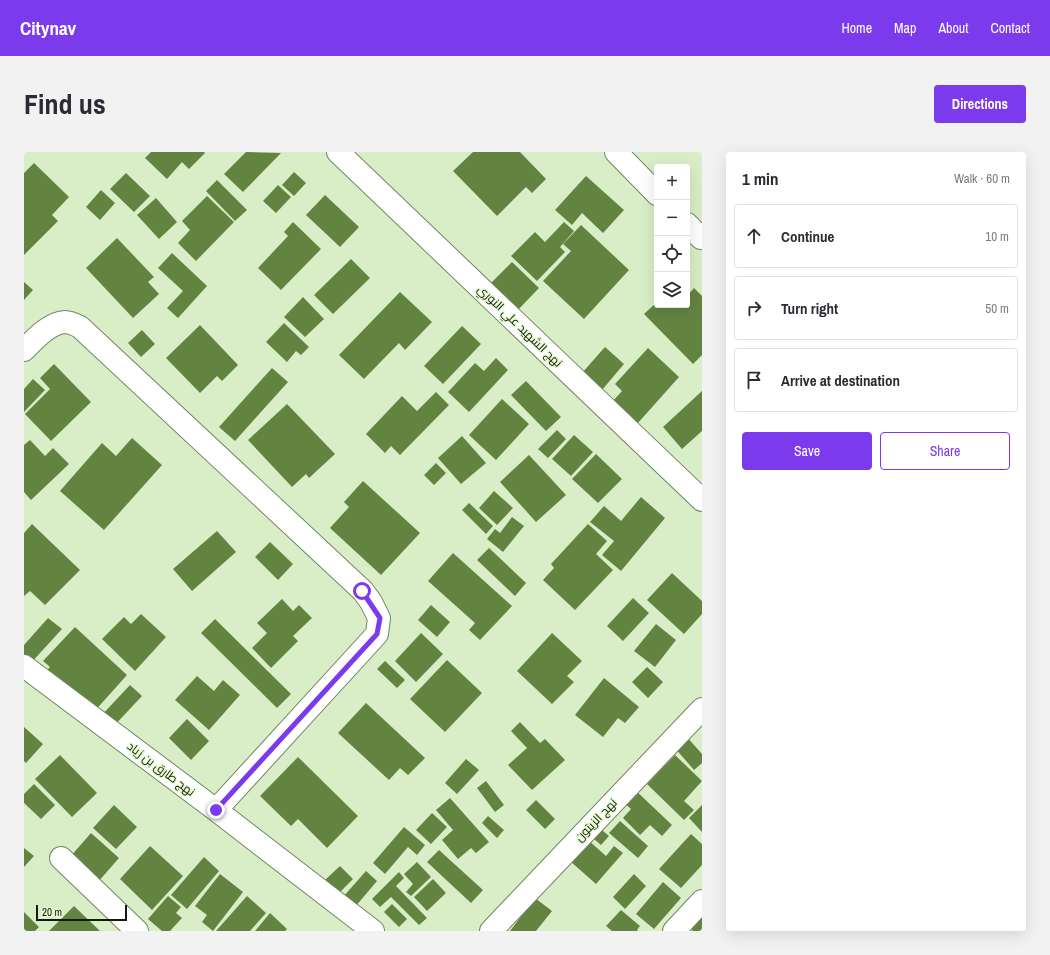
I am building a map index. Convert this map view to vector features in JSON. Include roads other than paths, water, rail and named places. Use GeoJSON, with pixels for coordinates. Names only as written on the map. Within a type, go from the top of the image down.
{"type":"FeatureCollection","features":[{"type":"Feature","properties":{"kind":"street"},"geometry":{"type":"LineString","coordinates":[[616,152],[654,191]]}},
{"type":"Feature","properties":{"kind":"street","name":"نهج الشهيد علي النوري"},"geometry":{"type":"LineString","coordinates":[[349,155],[702,500]]}},
{"type":"Feature","properties":{"kind":"street"},"geometry":{"type":"LineString","coordinates":[[24,350],[37,337],[52,326],[66,322],[80,326],[362,591],[380,618],[377,634],[216,810]]}},
{"type":"Feature","properties":{"kind":"street","name":"نهج طارق بن زياد"},"geometry":{"type":"LineString","coordinates":[[27,675],[216,810],[373,931]]}},
{"type":"Feature","properties":{"kind":"street","name":"نهج الزيتون"},"geometry":{"type":"LineString","coordinates":[[500,928],[702,709]]}},
{"type":"Feature","properties":{"kind":"street"},"geometry":{"type":"LineString","coordinates":[[61,858],[137,931]]}},
{"type":"Feature","properties":{"kind":"street"},"geometry":{"type":"LineString","coordinates":[[674,931],[702,901]]}}]}
